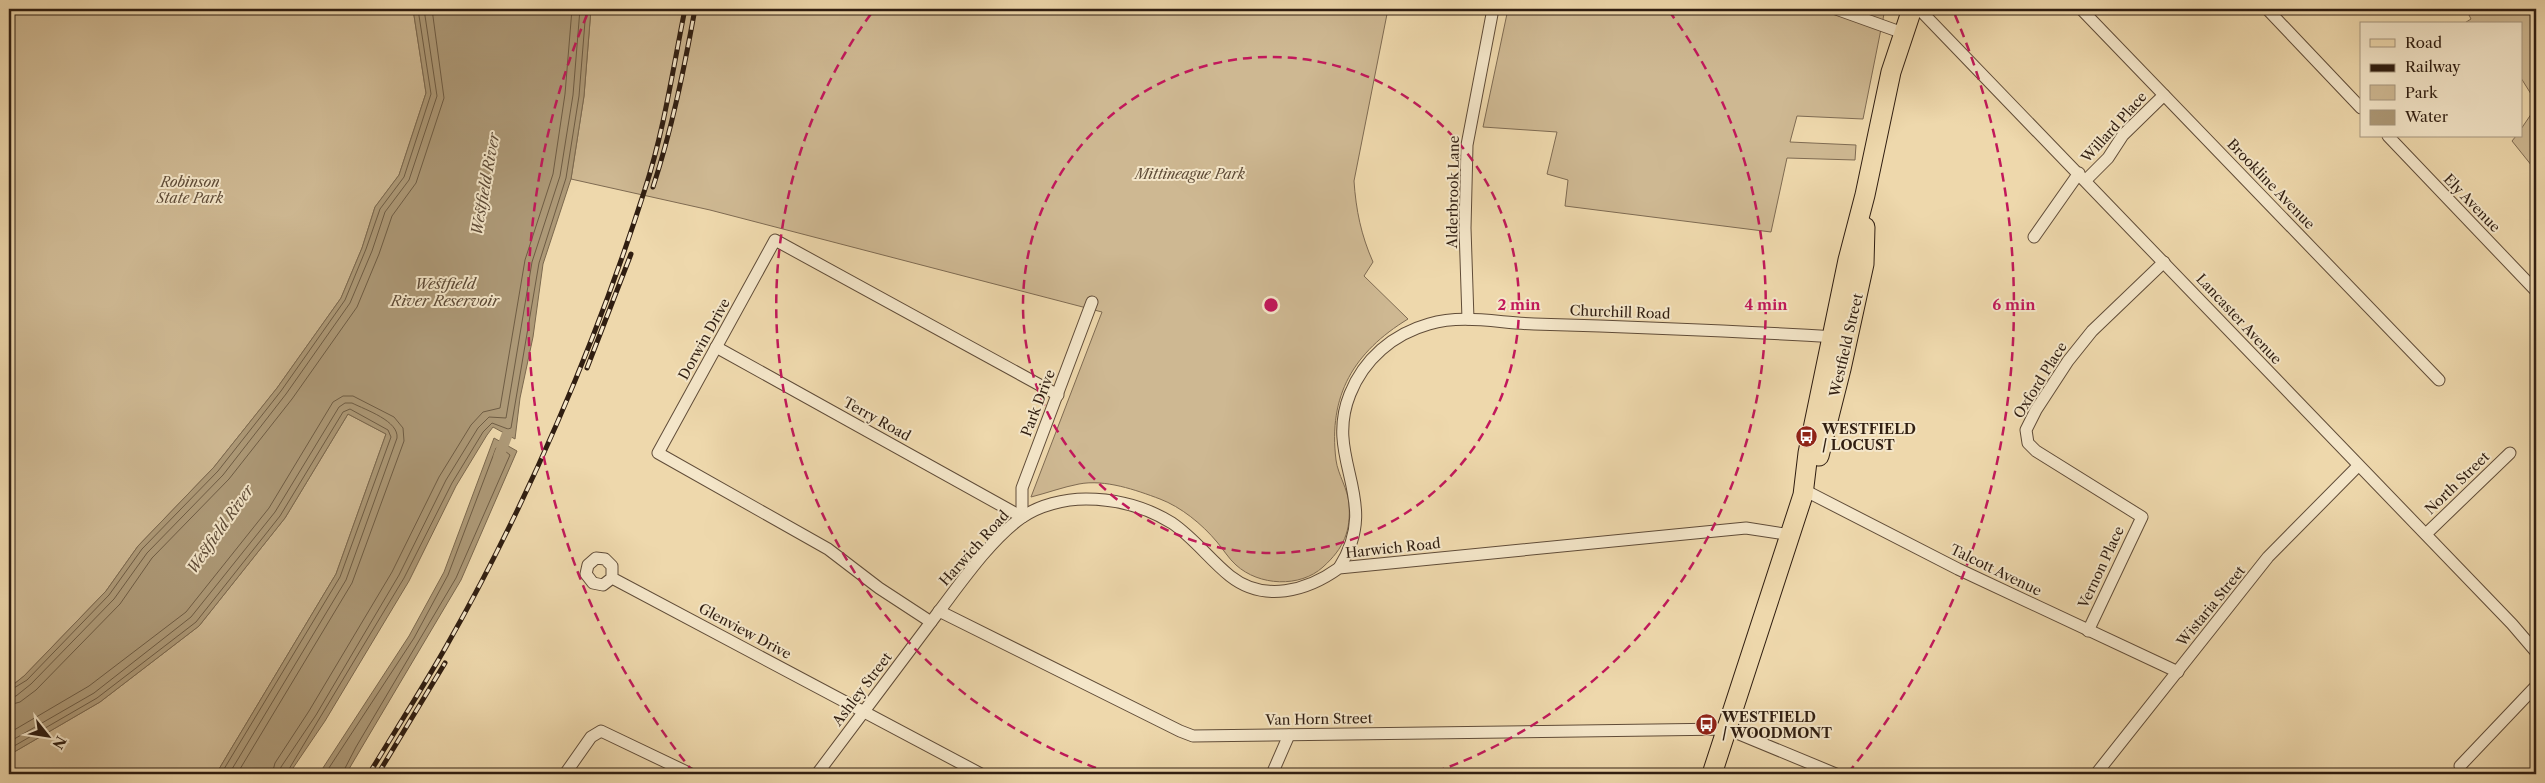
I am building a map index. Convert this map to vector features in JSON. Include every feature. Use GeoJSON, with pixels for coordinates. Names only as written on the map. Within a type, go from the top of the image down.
{"type":"FeatureCollection","features":[{"type":"Feature","properties":{"kind":"main road","name":"Westfield Street"},"geometry":{"type":"LineString","coordinates":[[1712,774],[1791,535],[1804,490],[1808,453],[1840,337],[1864,264],[1866,195],[1887,90],[1903,33],[1912,9]]}},
{"type":"Feature","properties":{"kind":"street","name":"Alderbrook Lane"},"geometry":{"type":"LineString","coordinates":[[1468,319],[1465,228],[1467,145],[1493,9]]}},
{"type":"Feature","properties":{"kind":"street"},"geometry":{"type":"LineString","coordinates":[[1836,9],[1903,33]]}},
{"type":"Feature","properties":{"kind":"street","name":"Lancaster Avenue"},"geometry":{"type":"LineString","coordinates":[[1919,9],[2083,176],[2358,466],[2426,534],[2536,652]]}},
{"type":"Feature","properties":{"kind":"street","name":"Brookline Avenue"},"geometry":{"type":"LineString","coordinates":[[2081,9],[2439,380]]}},
{"type":"Feature","properties":{"kind":"street"},"geometry":{"type":"LineString","coordinates":[[2267,9],[2360,107]]}},
{"type":"Feature","properties":{"kind":"street","name":"Willard Place"},"geometry":{"type":"LineString","coordinates":[[2034,237],[2083,176],[2108,158],[2123,135],[2164,95]]}},
{"type":"Feature","properties":{"kind":"street","name":"Ely Avenue"},"geometry":{"type":"LineString","coordinates":[[2390,138],[2536,291]]}},
{"type":"Feature","properties":{"kind":"street","name":"Dorwin Drive"},"geometry":{"type":"LineString","coordinates":[[932,622],[878,588],[828,549],[658,453],[775,240],[1058,395]]}},
{"type":"Feature","properties":{"kind":"street","name":"Oxford Place"},"geometry":{"type":"LineString","coordinates":[[2142,517],[2036,451],[2028,443],[2026,436],[2036,410],[2076,350],[2164,262]]}},
{"type":"Feature","properties":{"kind":"street","name":"Park Drive"},"geometry":{"type":"LineString","coordinates":[[1022,517],[1022,488],[1092,302]]}},
{"type":"Feature","properties":{"kind":"street","name":"Churchill Road"},"geometry":{"type":"LineString","coordinates":[[1339,568],[1354,538],[1357,520],[1355,493],[1344,451],[1342,428],[1349,396],[1360,373],[1381,349],[1412,331],[1441,321],[1468,319],[1508,324],[1645,327],[1840,337]]}},
{"type":"Feature","properties":{"kind":"street","name":"Terry Road"},"geometry":{"type":"LineString","coordinates":[[716,347],[1022,517]]}},
{"type":"Feature","properties":{"kind":"street","name":"North Street"},"geometry":{"type":"LineString","coordinates":[[2426,534],[2510,453]]}},
{"type":"Feature","properties":{"kind":"street","name":"Wistaria Street"},"geometry":{"type":"LineString","coordinates":[[2096,774],[2268,558],[2358,466]]}},
{"type":"Feature","properties":{"kind":"street","name":"Talcott Avenue"},"geometry":{"type":"LineString","coordinates":[[1804,490],[1958,569],[2178,672]]}},
{"type":"Feature","properties":{"kind":"street","name":"Harwich Road"},"geometry":{"type":"LineString","coordinates":[[932,622],[985,554],[1022,517],[1066,501],[1095,499],[1130,504],[1172,524],[1192,540],[1229,576],[1262,591],[1284,592],[1302,587],[1323,579],[1339,568],[1746,528],[1791,535]]}},
{"type":"Feature","properties":{"kind":"street","name":"Vernon Place"},"geometry":{"type":"LineString","coordinates":[[2088,631],[2142,517]]}},
{"type":"Feature","properties":{"kind":"street","name":"Glenview Drive"},"geometry":{"type":"LineString","coordinates":[[612,578],[981,774]]}},
{"type":"Feature","properties":{"kind":"street","name":"Van Horn Street"},"geometry":{"type":"LineString","coordinates":[[939,612],[1184,733],[1199,736],[1727,729]]}},
{"type":"Feature","properties":{"kind":"street","name":"Ashley Street"},"geometry":{"type":"LineString","coordinates":[[817,774],[932,622]]}},
{"type":"Feature","properties":{"kind":"street"},"geometry":{"type":"LineString","coordinates":[[2460,766],[2536,686]]}},
{"type":"Feature","properties":{"kind":"street"},"geometry":{"type":"LineString","coordinates":[[1727,729],[1836,774]]}},
{"type":"Feature","properties":{"kind":"street"},"geometry":{"type":"LineString","coordinates":[[565,774],[591,737],[601,731],[691,774]]}},
{"type":"Feature","properties":{"kind":"street"},"geometry":{"type":"LineString","coordinates":[[1272,774],[1289,735]]}},
{"type":"Feature","properties":{"kind":"green space","name":"Robinson State Park"},"geometry":{"type":"Polygon","coordinates":[[[9,9],[413,9],[426,93],[399,175],[375,207],[362,248],[341,298],[277,388],[214,467],[138,546],[106,591],[24,676],[9,688],[9,9]]]}},
{"type":"Feature","properties":{"kind":"green space","name":"Mittineague Park"},"geometry":{"type":"Polygon","coordinates":[[[591,9],[1388,9],[1354,181],[1360,222],[1373,262],[1364,276],[1408,319],[1389,332],[1359,361],[1341,396],[1336,415],[1336,460],[1348,498],[1349,523],[1345,538],[1336,553],[1314,574],[1291,581],[1268,580],[1245,572],[1231,560],[1211,535],[1191,517],[1168,502],[1151,496],[1120,486],[1089,483],[1073,485],[1031,497],[1102,312],[710,210],[571,179],[584,96],[591,9]]]}},
{"type":"Feature","properties":{"kind":"green space"},"geometry":{"type":"Polygon","coordinates":[[[1508,9],[1885,9],[1863,119],[1797,116],[1790,142],[1856,145],[1855,160],[1787,158],[1771,232],[1565,206],[1568,180],[1547,174],[1557,132],[1483,127],[1508,9]]]}},
{"type":"Feature","properties":{"kind":"green space"},"geometry":{"type":"Polygon","coordinates":[[[2466,9],[2536,9],[2536,102],[2522,80],[2522,22],[2466,22],[2471,19],[2466,9]]]}},
{"type":"Feature","properties":{"kind":"green space"},"geometry":{"type":"Polygon","coordinates":[[[2536,107],[2536,171],[2512,141],[2514,138],[2522,138],[2522,128],[2536,107]]]}},
{"type":"Feature","properties":{"kind":"green space"},"geometry":{"type":"Polygon","coordinates":[[[348,414],[386,434],[336,574],[216,774],[9,774],[9,755],[100,702],[199,626],[285,518],[348,414]]]}},
{"type":"Feature","properties":{"kind":"water"},"geometry":{"type":"Polygon","coordinates":[[[413,9],[591,9],[584,96],[571,179],[543,264],[533,337],[520,398],[515,439],[493,427],[487,435],[456,486],[409,581],[325,721],[289,774],[216,774],[336,574],[386,434],[348,414],[285,518],[199,626],[100,702],[9,755],[9,688],[24,676],[106,591],[138,546],[214,467],[277,388],[341,298],[362,248],[375,207],[399,175],[426,93],[413,9]]]}},
{"type":"Feature","properties":{"kind":"water"},"geometry":{"type":"Polygon","coordinates":[[[494,438],[517,451],[461,580],[346,774],[319,774],[409,636],[444,572],[494,438]]]}},
{"type":"Feature","properties":{"kind":"waterway"},"geometry":{"type":"LineString","coordinates":[[499,456],[507,435]]}},
{"type":"Feature","properties":{"kind":"railway"},"geometry":{"type":"LineString","coordinates":[[369,774],[438,661],[505,536],[558,422],[582,364],[626,247],[652,167],[663,122],[685,9]]}},
{"type":"Feature","properties":{"kind":"railway"},"geometry":{"type":"LineString","coordinates":[[653,187],[677,99],[695,9]]}},
{"type":"Feature","properties":{"kind":"railway"},"geometry":{"type":"LineString","coordinates":[[587,368],[631,254]]}},
{"type":"Feature","properties":{"kind":"railway"},"geometry":{"type":"LineString","coordinates":[[378,774],[445,663]]}},
{"type":"Feature","properties":{"kind":"place","name":"WESTFIELD / LOCUST"},"geometry":{"type":"Point","coordinates":[1806,437]}},
{"type":"Feature","properties":{"kind":"place","name":"WESTFIELD / WOODMONT"},"geometry":{"type":"Point","coordinates":[1706,725]}},
{"type":"Feature","properties":{"kind":"water label","name":"Westfield River"},"geometry":{"type":"Point","coordinates":[485,184]}},
{"type":"Feature","properties":{"kind":"water label","name":"Westfield River Reservoir"},"geometry":{"type":"Point","coordinates":[445,292]}},
{"type":"Feature","properties":{"kind":"water label","name":"Westfield River"},"geometry":{"type":"Point","coordinates":[220,529]}}]}
